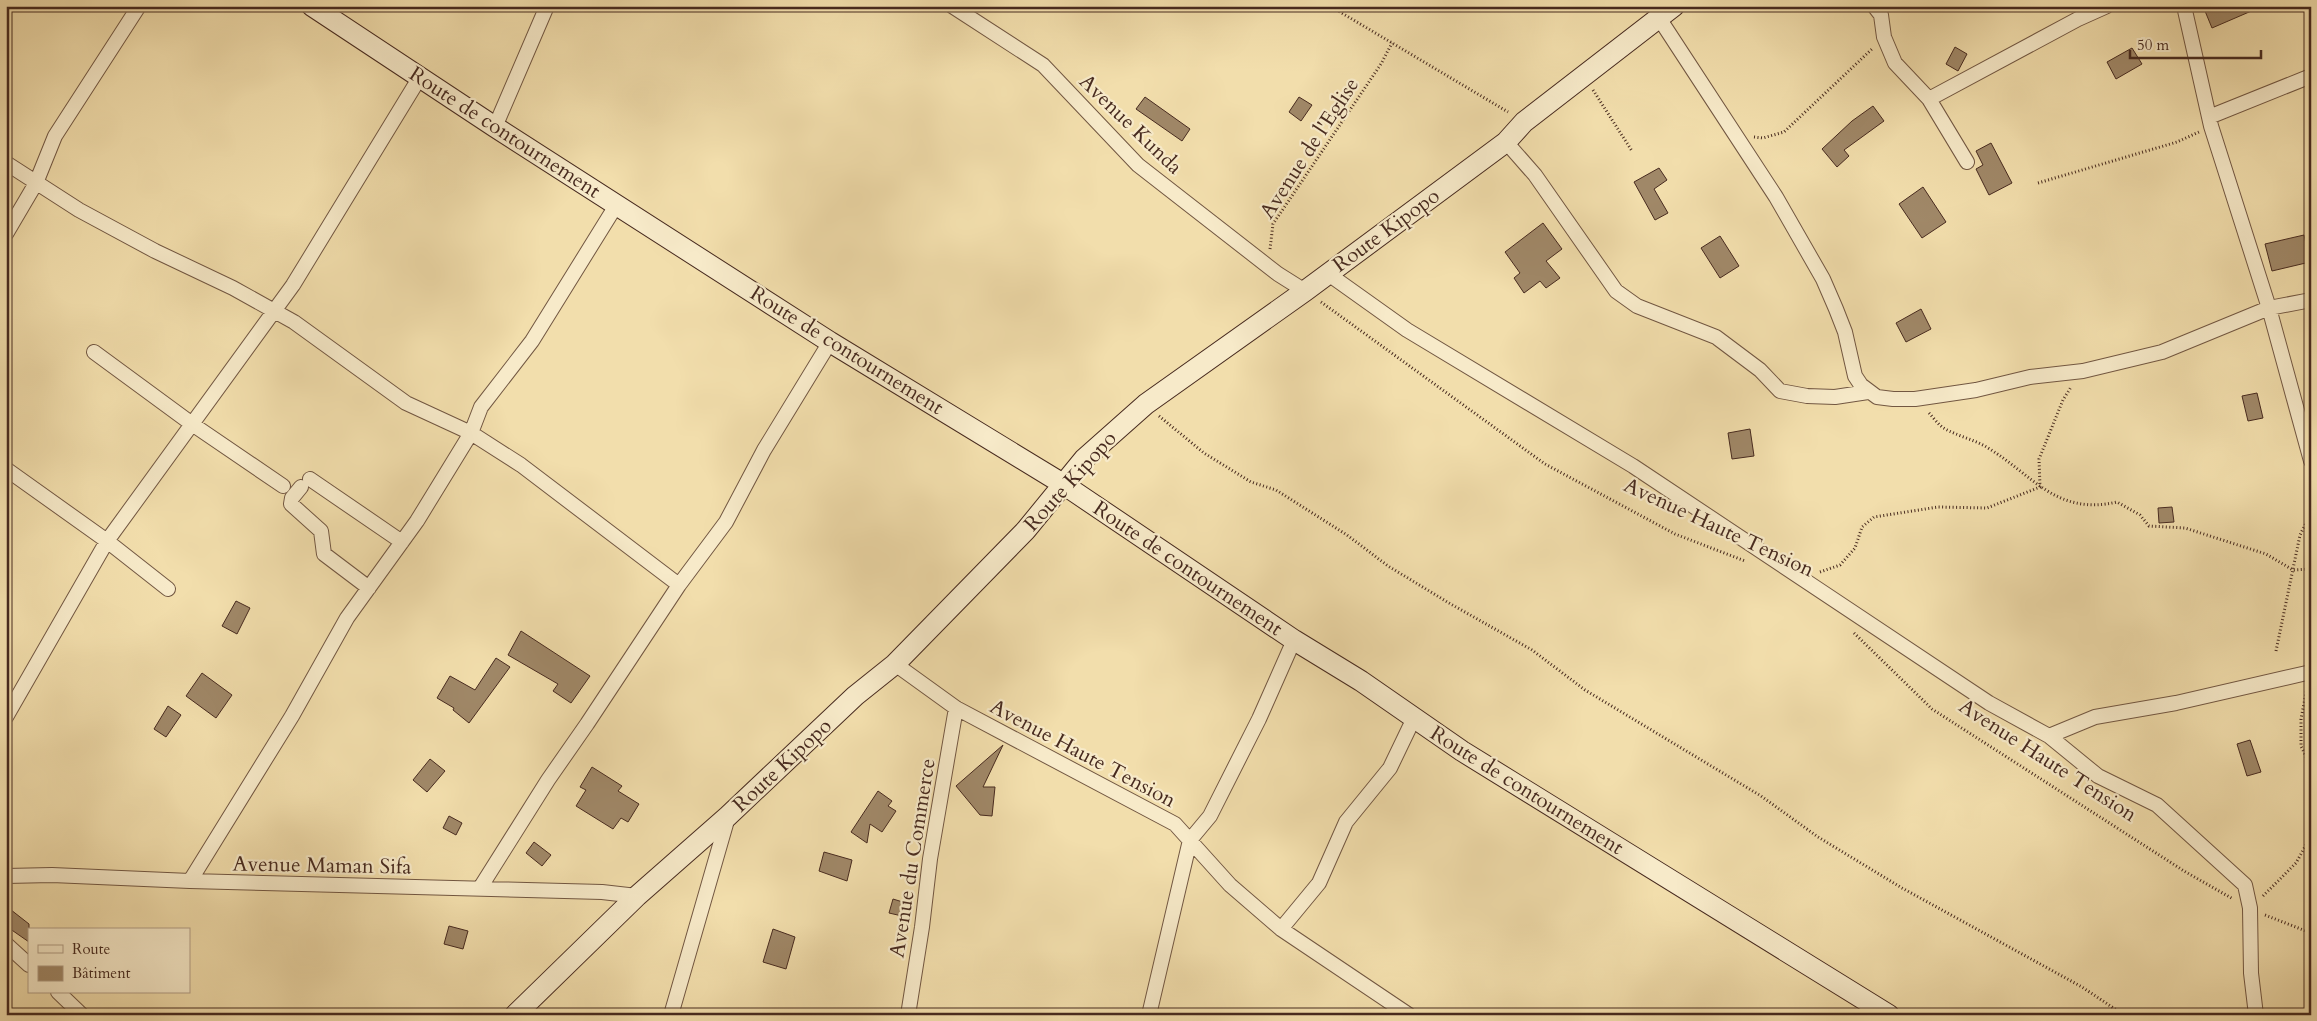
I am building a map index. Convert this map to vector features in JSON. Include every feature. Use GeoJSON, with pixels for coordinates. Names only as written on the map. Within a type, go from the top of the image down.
{"type":"FeatureCollection","features":[{"type":"Feature","properties":{"kind":"street"},"geometry":{"type":"LineString","coordinates":[[6,234],[36,183],[55,136],[140,6]]}},
{"type":"Feature","properties":{"kind":"street","name":"Route de contournement"},"geometry":{"type":"LineString","coordinates":[[312,6],[496,128],[830,342],[1063,484],[1462,751],[1889,1015]]}},
{"type":"Feature","properties":{"kind":"street"},"geometry":{"type":"LineString","coordinates":[[496,128],[547,6]]}},
{"type":"Feature","properties":{"kind":"street","name":"Avenue Kunda"},"geometry":{"type":"LineString","coordinates":[[952,6],[1043,65],[1138,165],[1278,274],[1305,291]]}},
{"type":"Feature","properties":{"kind":"street"},"geometry":{"type":"LineString","coordinates":[[1874,6],[1883,22],[1884,37],[1895,63],[1929,99],[1967,162]]}},
{"type":"Feature","properties":{"kind":"street"},"geometry":{"type":"LineString","coordinates":[[1929,99],[2078,19],[2107,6]]}},
{"type":"Feature","properties":{"kind":"street"},"geometry":{"type":"LineString","coordinates":[[2184,6],[2210,121],[2269,308],[2311,461]]}},
{"type":"Feature","properties":{"kind":"street"},"geometry":{"type":"LineString","coordinates":[[1666,12],[1823,280],[1845,332],[1855,376],[1868,392],[1877,397],[1893,400],[1915,399],[1976,390],[2030,377],[2083,371],[2162,352],[2269,308],[2311,300]]}},
{"type":"Feature","properties":{"kind":"street","name":"Route Kipopo"},"geometry":{"type":"LineString","coordinates":[[515,1015],[637,896],[728,816],[855,696],[896,664],[998,560],[1084,459],[1146,404],[1305,291],[1506,142],[1524,122],[1666,12]]}},
{"type":"Feature","properties":{"kind":"street"},"geometry":{"type":"LineString","coordinates":[[2210,121],[2311,76]]}},
{"type":"Feature","properties":{"kind":"street"},"geometry":{"type":"LineString","coordinates":[[6,717],[107,541],[293,286],[420,78]]}},
{"type":"Feature","properties":{"kind":"street"},"geometry":{"type":"LineString","coordinates":[[1506,142],[1535,176],[1616,291],[1637,306],[1716,337],[1760,370],[1780,390],[1807,396],[1834,396],[1868,392]]}},
{"type":"Feature","properties":{"kind":"street"},"geometry":{"type":"LineString","coordinates":[[6,162],[79,210],[155,251],[233,288],[294,322],[406,403],[471,433],[521,465],[679,585]]}},
{"type":"Feature","properties":{"kind":"street"},"geometry":{"type":"LineString","coordinates":[[190,881],[292,716],[338,632],[402,542],[471,433],[481,407],[532,342],[617,204]]}},
{"type":"Feature","properties":{"kind":"street"},"geometry":{"type":"LineString","coordinates":[[1328,273],[1407,330],[1633,466],[1989,703],[2049,736],[2098,776],[2157,805],[2171,816],[2245,885],[2250,908],[2251,973],[2256,1015]]}},
{"type":"Feature","properties":{"kind":"street"},"geometry":{"type":"LineString","coordinates":[[480,888],[548,780],[679,585],[726,522],[764,450],[830,342]]}},
{"type":"Feature","properties":{"kind":"street"},"geometry":{"type":"LineString","coordinates":[[94,352],[192,424],[284,486]]}},
{"type":"Feature","properties":{"kind":"street"},"geometry":{"type":"LineString","coordinates":[[6,470],[107,541],[168,589]]}},
{"type":"Feature","properties":{"kind":"street"},"geometry":{"type":"LineString","coordinates":[[368,588],[324,554],[321,531],[291,504],[292,498],[305,483],[402,542]]}},
{"type":"Feature","properties":{"kind":"street"},"geometry":{"type":"LineString","coordinates":[[1149,1015],[1190,840],[1210,816],[1260,719],[1294,640]]}},
{"type":"Feature","properties":{"kind":"street","name":"Avenue Haute Tension"},"geometry":{"type":"LineString","coordinates":[[896,664],[956,708],[1166,819],[1190,840],[1230,885],[1281,929],[1409,1015]]}},
{"type":"Feature","properties":{"kind":"street"},"geometry":{"type":"LineString","coordinates":[[2049,736],[2095,717],[2176,703],[2309,673]]}},
{"type":"Feature","properties":{"kind":"street","name":"Avenue du Commerce"},"geometry":{"type":"LineString","coordinates":[[908,1015],[922,927],[930,859],[956,708]]}},
{"type":"Feature","properties":{"kind":"street"},"geometry":{"type":"LineString","coordinates":[[1281,929],[1319,883],[1346,822],[1390,768],[1414,718]]}},
{"type":"Feature","properties":{"kind":"street"},"geometry":{"type":"LineString","coordinates":[[671,1015],[728,816]]}},
{"type":"Feature","properties":{"kind":"street","name":"Avenue Maman Sifa"},"geometry":{"type":"LineString","coordinates":[[6,876],[52,875],[190,881],[480,888],[602,892],[637,896]]}},
{"type":"Feature","properties":{"kind":"street"},"geometry":{"type":"LineString","coordinates":[[6,944],[28,964]]}},
{"type":"Feature","properties":{"kind":"street"},"geometry":{"type":"LineString","coordinates":[[60,994],[82,1015]]}},
{"type":"Feature","properties":{"kind":"path"},"geometry":{"type":"LineString","coordinates":[[1330,6],[1524,122]]}},
{"type":"Feature","properties":{"kind":"path"},"geometry":{"type":"LineString","coordinates":[[1736,134],[1763,138],[1784,132],[1884,37]]}},
{"type":"Feature","properties":{"kind":"path","name":"Avenue de l'Eglise"},"geometry":{"type":"LineString","coordinates":[[1278,274],[1270,250],[1273,224],[1381,64],[1392,43]]}},
{"type":"Feature","properties":{"kind":"path"},"geometry":{"type":"LineString","coordinates":[[1584,75],[1632,151]]}},
{"type":"Feature","properties":{"kind":"path"},"geometry":{"type":"LineString","coordinates":[[2038,183],[2177,142],[2210,121]]}},
{"type":"Feature","properties":{"kind":"path","name":"Avenue Haute Tension"},"geometry":{"type":"LineString","coordinates":[[1305,291],[1545,464],[1675,534],[1753,564]]}},
{"type":"Feature","properties":{"kind":"path"},"geometry":{"type":"LineString","coordinates":[[2040,487],[2039,459],[2063,400],[2083,371]]}},
{"type":"Feature","properties":{"kind":"path"},"geometry":{"type":"LineString","coordinates":[[1915,399],[1942,426],[1988,448],[2040,487],[2064,500],[2096,507],[2117,502],[2140,515],[2149,526],[2184,528],[2238,543],[2266,554],[2293,570],[2311,569]]}},
{"type":"Feature","properties":{"kind":"path"},"geometry":{"type":"LineString","coordinates":[[1146,404],[1204,453],[1251,482],[1276,490],[1347,535],[1388,566],[1449,604],[1532,650],[1584,690],[1760,796],[1826,842],[1902,888],[2082,987],[2124,1015]]}},
{"type":"Feature","properties":{"kind":"path"},"geometry":{"type":"LineString","coordinates":[[1802,577],[1840,565],[1855,548],[1862,527],[1874,517],[1938,506],[1987,508],[2040,487]]}},
{"type":"Feature","properties":{"kind":"path"},"geometry":{"type":"LineString","coordinates":[[2276,651],[2300,535],[2311,513]]}},
{"type":"Feature","properties":{"kind":"path","name":"Avenue Haute Tension"},"geometry":{"type":"LineString","coordinates":[[1849,629],[1932,709],[2176,866],[2250,908],[2311,933]]}},
{"type":"Feature","properties":{"kind":"path"},"geometry":{"type":"LineString","coordinates":[[2309,673],[2301,719],[2301,746],[2311,767]]}},
{"type":"Feature","properties":{"kind":"path"},"geometry":{"type":"LineString","coordinates":[[2250,908],[2296,863],[2311,836]]}},
{"type":"Feature","properties":{"kind":"building"},"geometry":{"type":"Polygon","coordinates":[[[2218,6],[2263,6],[2212,28],[2205,11],[2218,6]]]}},
{"type":"Feature","properties":{"kind":"building"},"geometry":{"type":"Polygon","coordinates":[[[1955,47],[1967,54],[1958,71],[1946,64],[1955,47]]]}},
{"type":"Feature","properties":{"kind":"building"},"geometry":{"type":"Polygon","coordinates":[[[2132,48],[2142,64],[2116,79],[2107,62],[2132,48]]]}},
{"type":"Feature","properties":{"kind":"building"},"geometry":{"type":"Polygon","coordinates":[[[1145,97],[1190,129],[1182,141],[1136,109],[1145,97]]]}},
{"type":"Feature","properties":{"kind":"building"},"geometry":{"type":"Polygon","coordinates":[[[1299,97],[1312,105],[1301,121],[1289,112],[1299,97]]]}},
{"type":"Feature","properties":{"kind":"building"},"geometry":{"type":"Polygon","coordinates":[[[1873,106],[1884,121],[1844,150],[1849,156],[1837,167],[1822,149],[1852,121],[1873,106]]]}},
{"type":"Feature","properties":{"kind":"building"},"geometry":{"type":"Polygon","coordinates":[[[1991,143],[2012,183],[1989,195],[1976,169],[1983,165],[1976,151],[1991,143]]]}},
{"type":"Feature","properties":{"kind":"building"},"geometry":{"type":"Polygon","coordinates":[[[1659,168],[1667,180],[1654,189],[1668,213],[1655,220],[1634,182],[1659,168]]]}},
{"type":"Feature","properties":{"kind":"building"},"geometry":{"type":"Polygon","coordinates":[[[1923,187],[1946,222],[1922,238],[1899,204],[1923,187]]]}},
{"type":"Feature","properties":{"kind":"building"},"geometry":{"type":"Polygon","coordinates":[[[1543,223],[1562,249],[1546,261],[1560,278],[1546,288],[1540,281],[1524,293],[1514,278],[1520,273],[1505,252],[1543,223]]]}},
{"type":"Feature","properties":{"kind":"building"},"geometry":{"type":"Polygon","coordinates":[[[2304,235],[2310,262],[2272,271],[2265,244],[2304,235]]]}},
{"type":"Feature","properties":{"kind":"building"},"geometry":{"type":"Polygon","coordinates":[[[1720,236],[1739,266],[1720,278],[1701,248],[1720,236]]]}},
{"type":"Feature","properties":{"kind":"building"},"geometry":{"type":"Polygon","coordinates":[[[1921,309],[1931,329],[1906,342],[1896,323],[1921,309]]]}},
{"type":"Feature","properties":{"kind":"building"},"geometry":{"type":"Polygon","coordinates":[[[2257,393],[2263,418],[2248,421],[2242,396],[2257,393]]]}},
{"type":"Feature","properties":{"kind":"building"},"geometry":{"type":"Polygon","coordinates":[[[1750,429],[1754,456],[1732,459],[1728,433],[1750,429]]]}},
{"type":"Feature","properties":{"kind":"building"},"geometry":{"type":"Polygon","coordinates":[[[2172,507],[2174,522],[2159,523],[2158,508],[2172,507]]]}},
{"type":"Feature","properties":{"kind":"building"},"geometry":{"type":"Polygon","coordinates":[[[236,601],[250,608],[237,634],[222,626],[236,601]]]}},
{"type":"Feature","properties":{"kind":"building"},"geometry":{"type":"Polygon","coordinates":[[[521,631],[590,676],[571,703],[553,691],[558,684],[508,655],[521,631]]]}},
{"type":"Feature","properties":{"kind":"building"},"geometry":{"type":"Polygon","coordinates":[[[496,658],[510,667],[469,723],[453,710],[454,708],[437,698],[450,676],[475,690],[496,658]]]}},
{"type":"Feature","properties":{"kind":"building"},"geometry":{"type":"Polygon","coordinates":[[[202,673],[232,695],[216,718],[186,696],[202,673]]]}},
{"type":"Feature","properties":{"kind":"building"},"geometry":{"type":"Polygon","coordinates":[[[168,706],[181,715],[166,737],[154,729],[168,706]]]}},
{"type":"Feature","properties":{"kind":"building"},"geometry":{"type":"Polygon","coordinates":[[[2250,740],[2261,772],[2247,776],[2237,744],[2250,740]]]}},
{"type":"Feature","properties":{"kind":"building"},"geometry":{"type":"Polygon","coordinates":[[[1003,745],[983,787],[995,787],[992,816],[980,815],[956,786],[1003,745]]]}},
{"type":"Feature","properties":{"kind":"building"},"geometry":{"type":"Polygon","coordinates":[[[430,759],[445,771],[427,792],[413,780],[430,759]]]}},
{"type":"Feature","properties":{"kind":"building"},"geometry":{"type":"Polygon","coordinates":[[[592,767],[622,786],[618,791],[639,804],[628,822],[621,818],[613,829],[576,806],[586,790],[580,787],[592,767]]]}},
{"type":"Feature","properties":{"kind":"building"},"geometry":{"type":"Polygon","coordinates":[[[878,791],[892,801],[888,806],[896,811],[882,832],[870,824],[867,843],[851,832],[878,791]]]}},
{"type":"Feature","properties":{"kind":"building"},"geometry":{"type":"Polygon","coordinates":[[[449,816],[462,823],[456,835],[443,828],[449,816]]]}},
{"type":"Feature","properties":{"kind":"building"},"geometry":{"type":"Polygon","coordinates":[[[534,842],[551,855],[542,866],[526,853],[534,842]]]}},
{"type":"Feature","properties":{"kind":"building"},"geometry":{"type":"Polygon","coordinates":[[[824,852],[852,860],[847,881],[819,871],[824,852]]]}},
{"type":"Feature","properties":{"kind":"building"},"geometry":{"type":"Polygon","coordinates":[[[893,899],[906,903],[902,916],[889,913],[893,899]]]}},
{"type":"Feature","properties":{"kind":"building"},"geometry":{"type":"Polygon","coordinates":[[[6,906],[29,924],[28,941],[6,926],[6,906]]]}},
{"type":"Feature","properties":{"kind":"building"},"geometry":{"type":"Polygon","coordinates":[[[449,926],[468,931],[463,949],[444,944],[449,926]]]}},
{"type":"Feature","properties":{"kind":"building"},"geometry":{"type":"Polygon","coordinates":[[[773,929],[795,937],[786,969],[763,962],[773,929]]]}}]}
